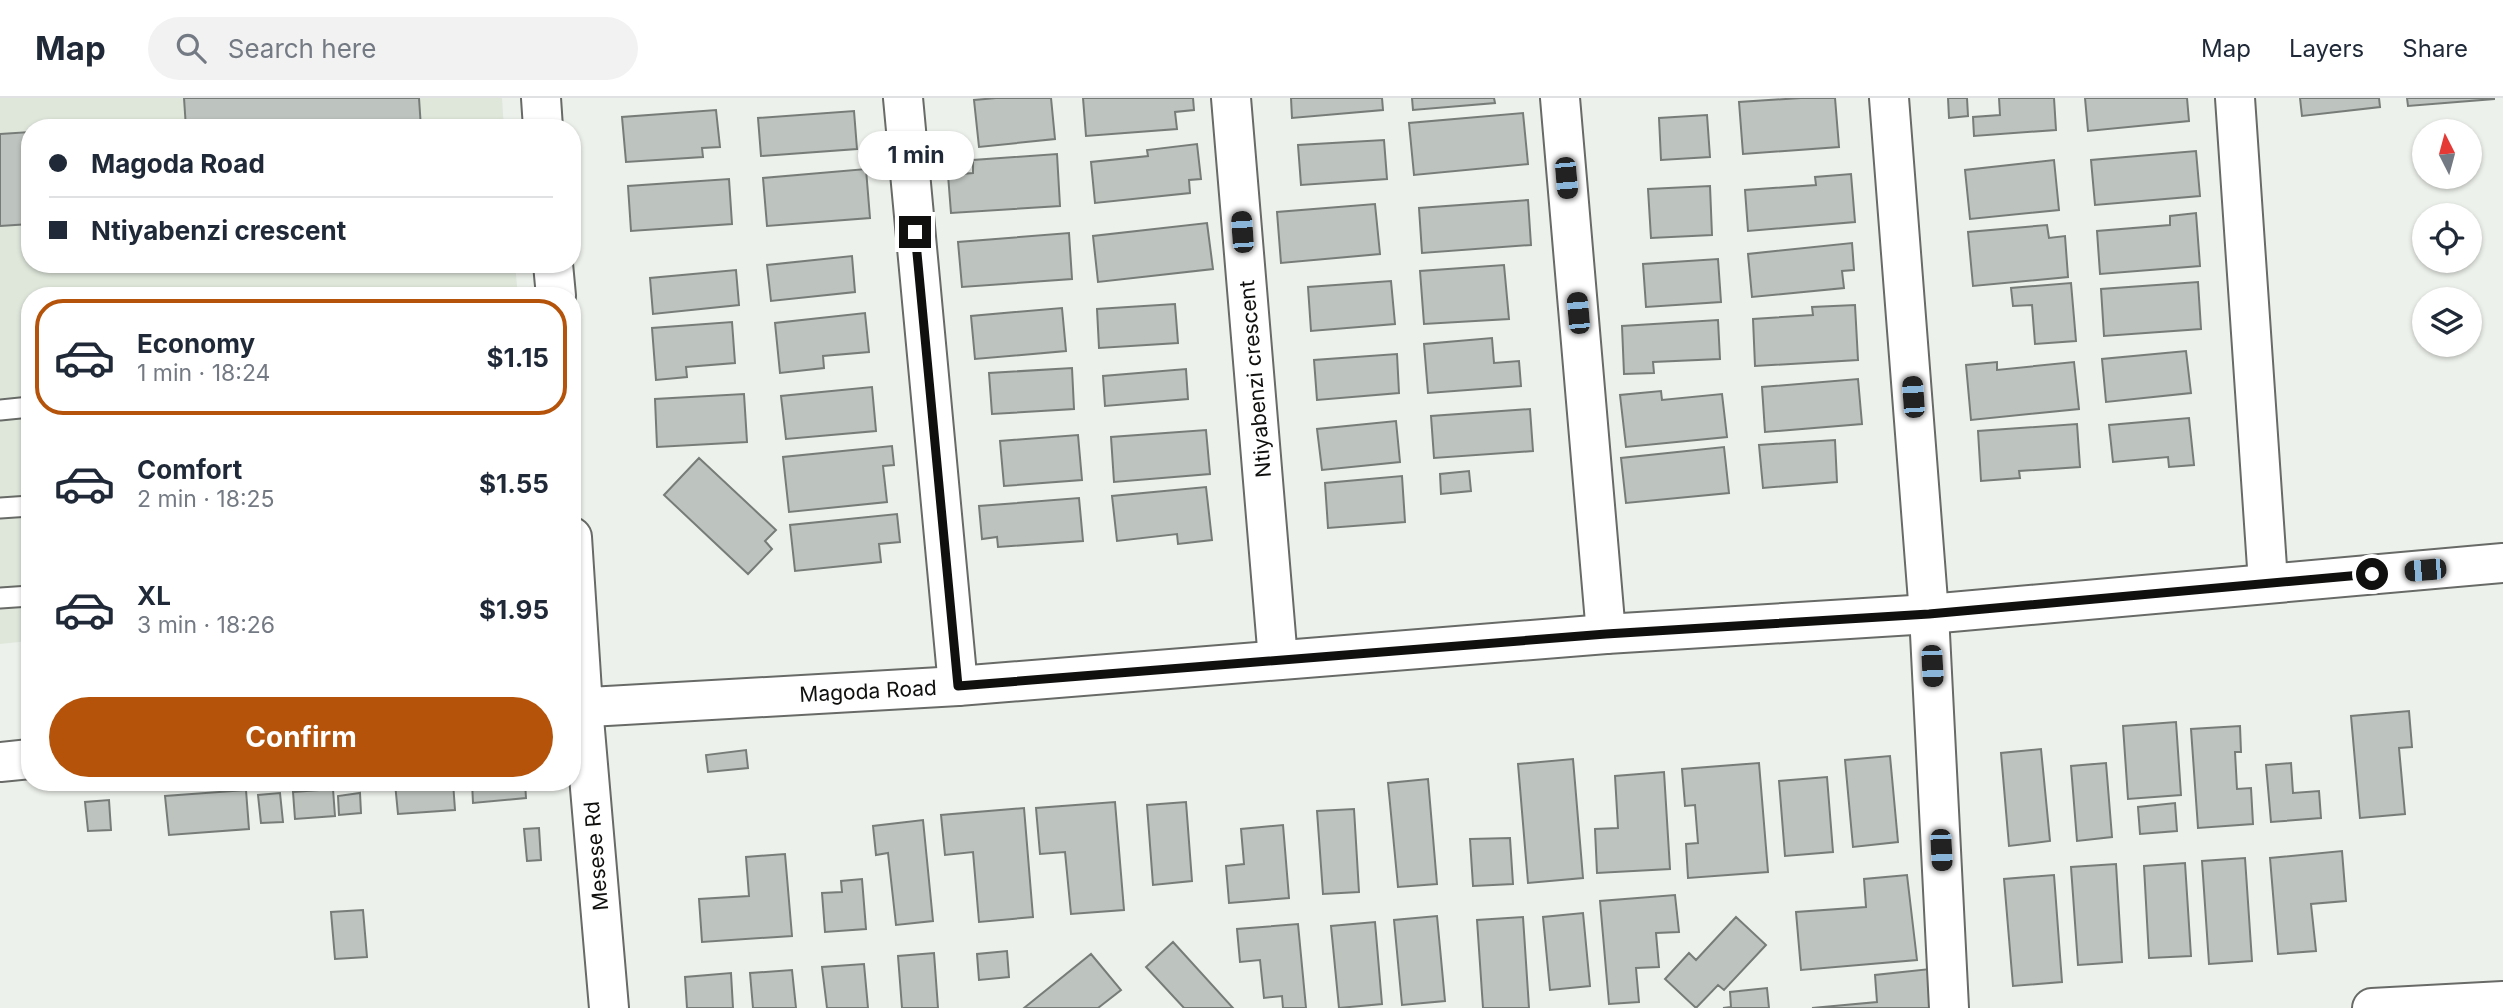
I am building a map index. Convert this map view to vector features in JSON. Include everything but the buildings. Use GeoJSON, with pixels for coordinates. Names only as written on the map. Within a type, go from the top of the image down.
{"type":"FeatureCollection","features":[{"type":"Feature","properties":{"kind":"street"},"geometry":{"type":"LineString","coordinates":[[541,98],[542,119]]}},
{"type":"Feature","properties":{"kind":"street"},"geometry":{"type":"LineString","coordinates":[[903,98],[958,686]]}},
{"type":"Feature","properties":{"kind":"street","name":"Ntiyabenzi crescent"},"geometry":{"type":"LineString","coordinates":[[1231,98],[1278,660]]}},
{"type":"Feature","properties":{"kind":"street"},"geometry":{"type":"LineString","coordinates":[[1560,98],[1606,634]]}},
{"type":"Feature","properties":{"kind":"street"},"geometry":{"type":"LineString","coordinates":[[1889,98],[1929,614],[1949,1008]]}},
{"type":"Feature","properties":{"kind":"street"},"geometry":{"type":"LineString","coordinates":[[2235,98],[2268,582]]}},
{"type":"Feature","properties":{"kind":"street","name":"Magoda Road"},"geometry":{"type":"LineString","coordinates":[[581,708],[958,686],[1606,634],[1929,614],[2503,563]]}},
{"type":"Feature","properties":{"kind":"street","name":"Mesese Rd"},"geometry":{"type":"LineString","coordinates":[[581,737],[609,1008]]}},
{"type":"Feature","properties":{"kind":"street"},"geometry":{"type":"LineString","coordinates":[[0,761],[21,760]]}},
{"type":"Feature","properties":{"kind":"street"},"geometry":{"type":"LineString","coordinates":[[2372,1008],[2503,1001]]}},
{"type":"Feature","properties":{"kind":"lane"},"geometry":{"type":"LineString","coordinates":[[0,410],[21,408]]}},
{"type":"Feature","properties":{"kind":"lane"},"geometry":{"type":"LineString","coordinates":[[0,508],[21,507]]}},
{"type":"Feature","properties":{"kind":"lane"},"geometry":{"type":"LineString","coordinates":[[0,598],[21,597]]}},
{"type":"Feature","properties":{"kind":"shaded area"},"geometry":{"type":"Polygon","coordinates":[[[0,98],[502,98],[503,119],[21,119],[21,273],[516,273],[517,287],[21,287],[21,642],[0,644],[0,98]]]}},
{"type":"Feature","properties":{"kind":"route"},"geometry":{"type":"LineString","coordinates":[[915,232],[958,686],[1606,634],[1929,614],[2372,574]]}}]}
